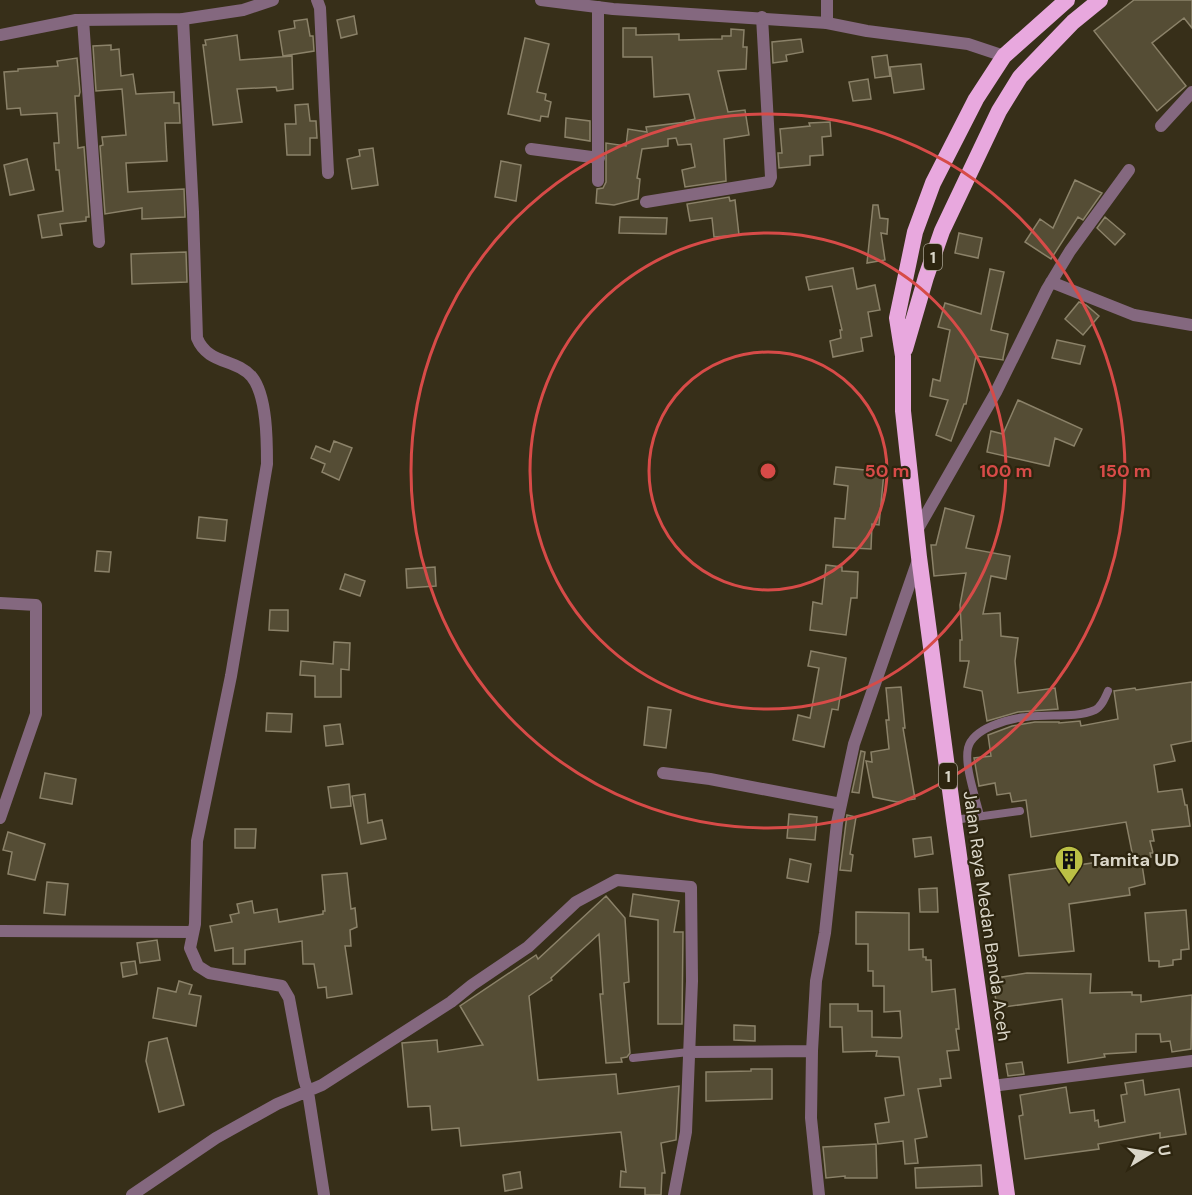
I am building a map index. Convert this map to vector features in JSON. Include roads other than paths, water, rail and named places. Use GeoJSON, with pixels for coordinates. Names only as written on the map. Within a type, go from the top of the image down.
{"type":"FeatureCollection","features":[{"type":"Feature","properties":{"kind":"highway","name":"Jalan Raya Medan Banda Aceh"},"geometry":{"type":"LineString","coordinates":[[1007,1195],[919,557],[903,411],[903,356],[897,318],[915,231],[942,164],[976,99],[1004,56],[1067,0]]}},
{"type":"Feature","properties":{"kind":"highway","name":"Jalan Raya Medan Banda Aceh"},"geometry":{"type":"LineString","coordinates":[[903,356],[920,294],[942,231],[999,111],[1020,77],[1073,22],[1100,0]]}},
{"type":"Feature","properties":{"kind":"street"},"geometry":{"type":"LineString","coordinates":[[0,35],[83,20],[183,19],[243,10],[273,0]]}},
{"type":"Feature","properties":{"kind":"street"},"geometry":{"type":"LineString","coordinates":[[317,0],[320,8],[328,173]]}},
{"type":"Feature","properties":{"kind":"street"},"geometry":{"type":"LineString","coordinates":[[541,0],[598,7],[827,23],[867,31],[968,44],[1004,56]]}},
{"type":"Feature","properties":{"kind":"street"},"geometry":{"type":"LineString","coordinates":[[827,0],[827,23]]}},
{"type":"Feature","properties":{"kind":"street"},"geometry":{"type":"LineString","coordinates":[[598,7],[598,181]]}},
{"type":"Feature","properties":{"kind":"street"},"geometry":{"type":"LineString","coordinates":[[646,202],[769,182],[771,177],[762,17]]}},
{"type":"Feature","properties":{"kind":"street"},"geometry":{"type":"LineString","coordinates":[[183,19],[197,338],[201,347],[209,354],[240,368],[252,377],[261,396],[267,437],[267,464],[231,676],[197,841],[193,932],[190,948],[198,966],[209,973],[282,986],[289,998],[304,1079],[309,1092],[324,1195]]}},
{"type":"Feature","properties":{"kind":"street"},"geometry":{"type":"LineString","coordinates":[[83,20],[99,242]]}},
{"type":"Feature","properties":{"kind":"street"},"geometry":{"type":"LineString","coordinates":[[1161,126],[1192,92]]}},
{"type":"Feature","properties":{"kind":"street"},"geometry":{"type":"LineString","coordinates":[[531,149],[599,159]]}},
{"type":"Feature","properties":{"kind":"street"},"geometry":{"type":"LineString","coordinates":[[916,532],[996,392],[1051,282],[1070,251],[1129,170]]}},
{"type":"Feature","properties":{"kind":"street"},"geometry":{"type":"LineString","coordinates":[[1051,282],[1134,315],[1192,325]]}},
{"type":"Feature","properties":{"kind":"street"},"geometry":{"type":"LineString","coordinates":[[819,1195],[811,1118],[812,1051],[816,981],[825,933],[837,823],[854,744],[919,557]]}},
{"type":"Feature","properties":{"kind":"street"},"geometry":{"type":"LineString","coordinates":[[0,603],[36,605],[36,714],[0,818]]}},
{"type":"Feature","properties":{"kind":"street"},"geometry":{"type":"LineString","coordinates":[[663,773],[710,779],[841,804]]}},
{"type":"Feature","properties":{"kind":"street"},"geometry":{"type":"LineString","coordinates":[[132,1195],[216,1138],[277,1104],[309,1092],[451,1002],[471,985],[528,947],[576,902],[617,880],[691,887],[692,981],[686,1132],[674,1195]]}},
{"type":"Feature","properties":{"kind":"street"},"geometry":{"type":"LineString","coordinates":[[0,931],[193,932]]}},
{"type":"Feature","properties":{"kind":"street"},"geometry":{"type":"LineString","coordinates":[[689,1052],[812,1051]]}},
{"type":"Feature","properties":{"kind":"street"},"geometry":{"type":"LineString","coordinates":[[992,1086],[1192,1060]]}},
{"type":"Feature","properties":{"kind":"lane"},"geometry":{"type":"LineString","coordinates":[[980,816],[967,759],[972,738],[982,729],[1025,717],[1079,714],[1094,710],[1101,706],[1108,691]]}},
{"type":"Feature","properties":{"kind":"lane"},"geometry":{"type":"LineString","coordinates":[[954,820],[1020,812]]}},
{"type":"Feature","properties":{"kind":"lane"},"geometry":{"type":"LineString","coordinates":[[633,1058],[689,1052]]}},
{"type":"Feature","properties":{"kind":"place","name":"Tamita UD"},"geometry":{"type":"Point","coordinates":[1069,886]}}]}
